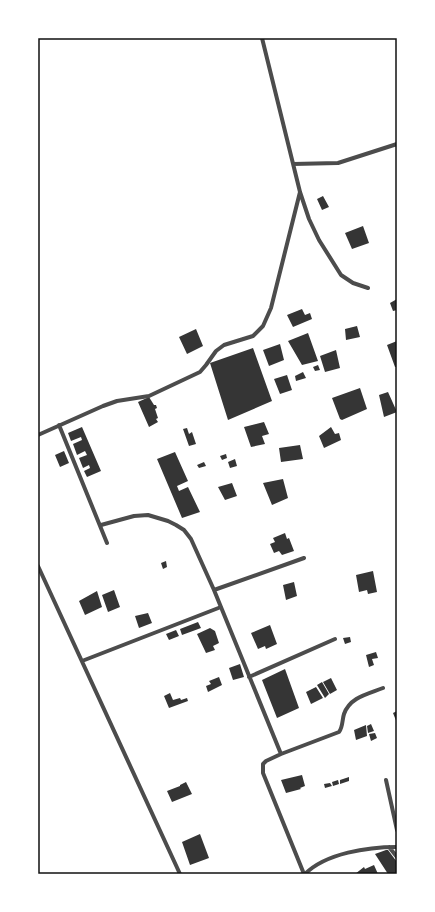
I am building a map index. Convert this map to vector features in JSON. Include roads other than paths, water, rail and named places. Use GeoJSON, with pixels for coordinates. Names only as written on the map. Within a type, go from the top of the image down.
{"type":"FeatureCollection","features":[{"type":"Feature","properties":{"kind":"street"},"geometry":{"type":"LineString","coordinates":[[262,38],[300,192],[309,219],[341,275],[346,279],[368,288]]}},
{"type":"Feature","properties":{"kind":"street"},"geometry":{"type":"LineString","coordinates":[[293,164],[338,163],[397,144]]}},
{"type":"Feature","properties":{"kind":"street"},"geometry":{"type":"LineString","coordinates":[[38,435],[117,401],[149,396],[200,372],[206,366],[216,350],[224,345],[253,336],[263,326],[268,318],[300,192]]}},
{"type":"Feature","properties":{"kind":"street"},"geometry":{"type":"LineString","coordinates":[[59,425],[101,525],[107,543]]}},
{"type":"Feature","properties":{"kind":"street"},"geometry":{"type":"LineString","coordinates":[[101,525],[134,516],[148,515],[168,521],[184,530],[191,539],[214,590],[281,754]]}},
{"type":"Feature","properties":{"kind":"street"},"geometry":{"type":"LineString","coordinates":[[214,590],[304,558]]}},
{"type":"Feature","properties":{"kind":"street"},"geometry":{"type":"LineString","coordinates":[[38,566],[180,874]]}},
{"type":"Feature","properties":{"kind":"street"},"geometry":{"type":"LineString","coordinates":[[82,661],[221,608]]}},
{"type":"Feature","properties":{"kind":"street"},"geometry":{"type":"LineString","coordinates":[[249,677],[335,639]]}},
{"type":"Feature","properties":{"kind":"street"},"geometry":{"type":"LineString","coordinates":[[383,688],[354,700],[349,704],[339,732],[266,761],[263,764],[263,773],[304,874],[326,860],[372,848],[397,847]]}},
{"type":"Feature","properties":{"kind":"street"},"geometry":{"type":"LineString","coordinates":[[386,780],[397,830]]}},
{"type":"Feature","properties":{"kind":"street"},"geometry":{"type":"LineString","coordinates":[[389,847],[397,857]]}}]}
